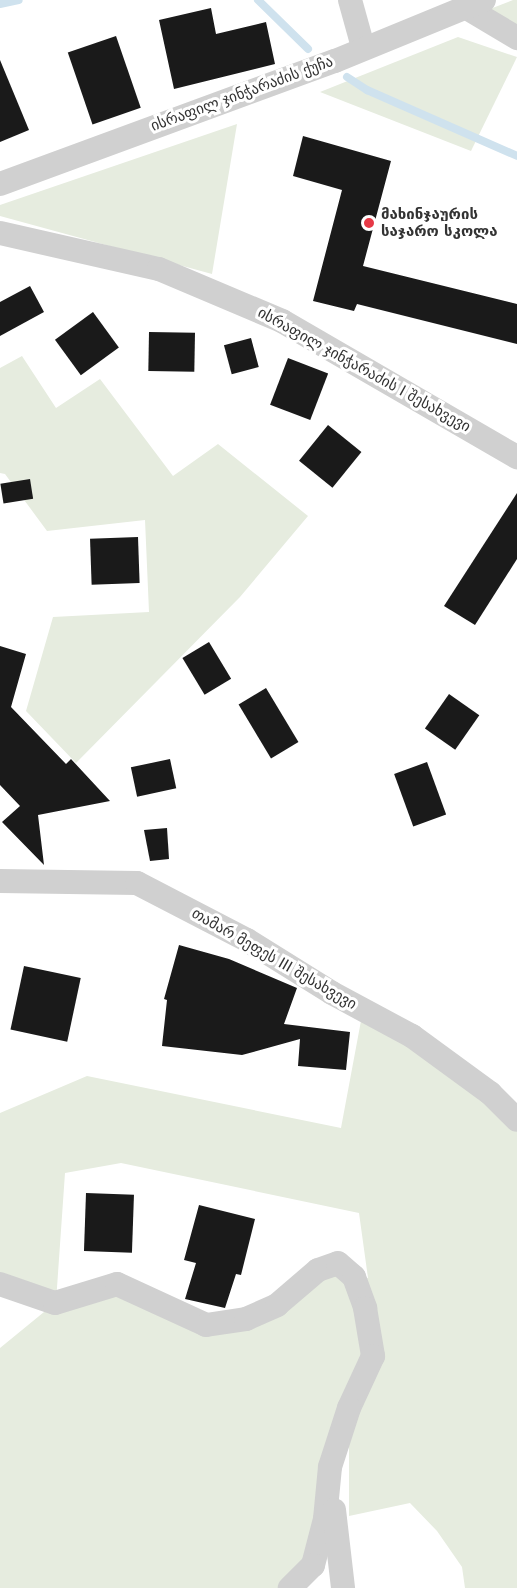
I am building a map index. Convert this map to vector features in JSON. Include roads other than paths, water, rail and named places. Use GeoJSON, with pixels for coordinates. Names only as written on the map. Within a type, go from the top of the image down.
{"type":"FeatureCollection","features":[{"type":"Feature","properties":{"kind":"street"},"geometry":{"type":"LineString","coordinates":[[350,0],[363,47]]}},
{"type":"Feature","properties":{"kind":"street"},"geometry":{"type":"LineString","coordinates":[[474,4],[517,38]]}},
{"type":"Feature","properties":{"kind":"street","name":"ისრაფილ ჯინჭარაძის ქუჩა"},"geometry":{"type":"LineString","coordinates":[[0,184],[474,4]]}},
{"type":"Feature","properties":{"kind":"street","name":"ისრაფილ ჯინჭარაძის I შესახვევი"},"geometry":{"type":"LineString","coordinates":[[0,232],[159,269],[282,321],[517,458]]}},
{"type":"Feature","properties":{"kind":"street","name":"თამარ მეფეს III შესახვევი"},"geometry":{"type":"LineString","coordinates":[[0,880],[137,883],[247,940],[332,993],[412,1035],[490,1093],[517,1120]]}},
{"type":"Feature","properties":{"kind":"street"},"geometry":{"type":"LineString","coordinates":[[0,1284],[55,1303],[117,1284],[206,1325],[246,1319],[277,1305],[318,1270],[338,1263],[354,1277],[365,1308],[374,1356],[349,1408],[330,1467],[325,1519],[313,1565],[290,1588]]}},
{"type":"Feature","properties":{"kind":"street"},"geometry":{"type":"LineString","coordinates":[[330,1467],[343,1588]]}},
{"type":"Feature","properties":{"kind":"waterway"},"geometry":{"type":"LineString","coordinates":[[0,4],[19,0]]}},
{"type":"Feature","properties":{"kind":"waterway"},"geometry":{"type":"LineString","coordinates":[[258,0],[308,49]]}},
{"type":"Feature","properties":{"kind":"waterway"},"geometry":{"type":"LineString","coordinates":[[347,77],[367,90],[517,156]]}},
{"type":"Feature","properties":{"kind":"place","name":"მახინჯაურის საჯარო სკოლა"},"geometry":{"type":"Point","coordinates":[369,223]}}]}
